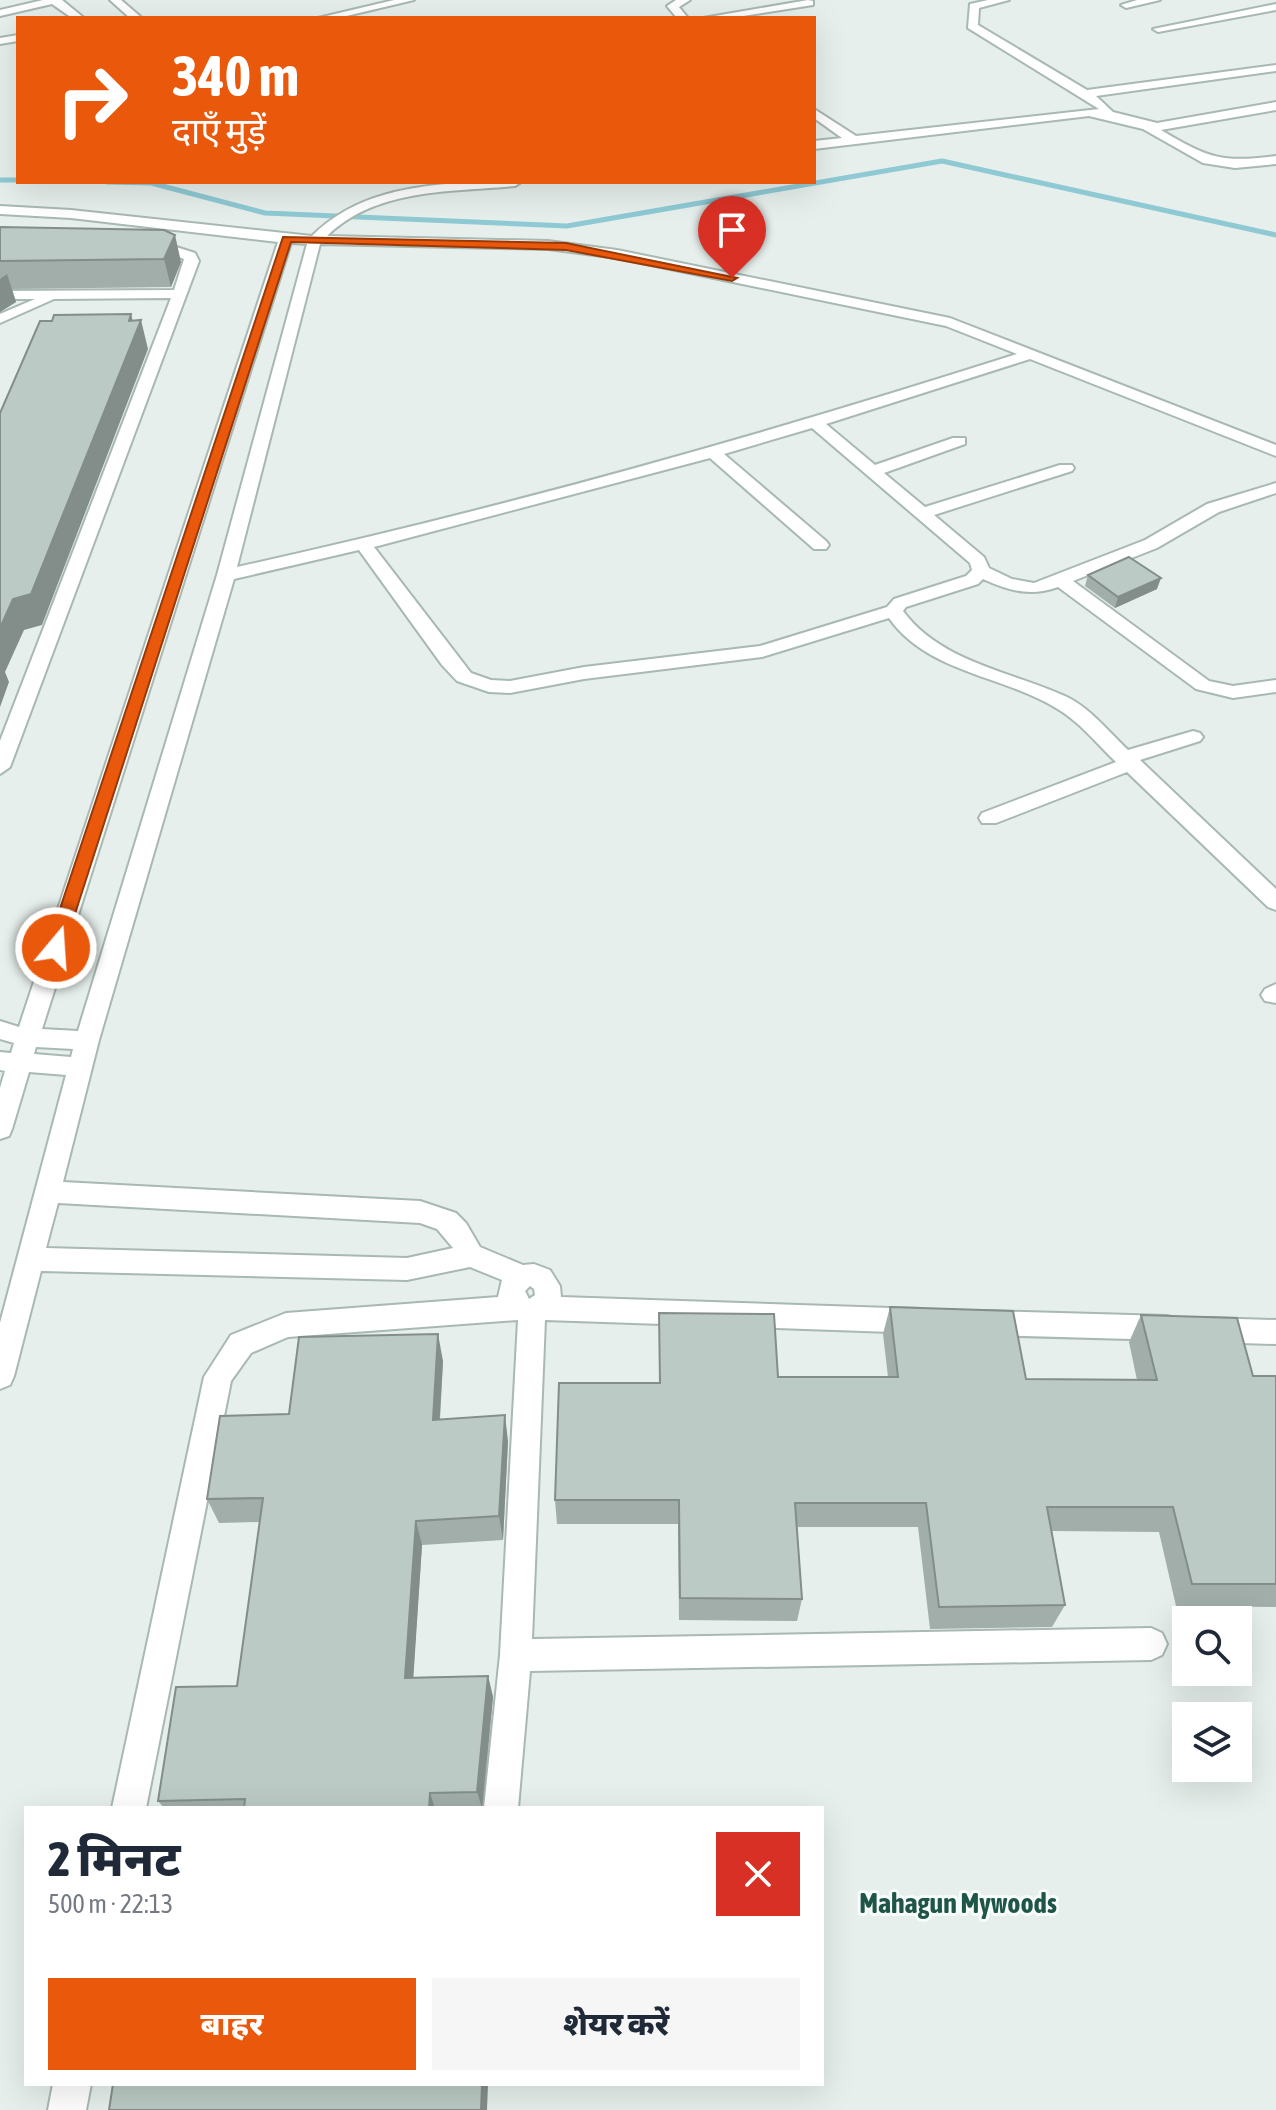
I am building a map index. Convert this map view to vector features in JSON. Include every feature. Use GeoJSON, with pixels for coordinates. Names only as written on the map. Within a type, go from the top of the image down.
{"type":"FeatureCollection","features":[{"type":"Feature","properties":{"kind":"street"},"geometry":{"type":"LineString","coordinates":[[0,13],[55,0],[76,16]]}},
{"type":"Feature","properties":{"kind":"street"},"geometry":{"type":"LineString","coordinates":[[115,0],[134,16]]}},
{"type":"Feature","properties":{"kind":"street"},"geometry":{"type":"LineString","coordinates":[[334,16],[409,0]]}},
{"type":"Feature","properties":{"kind":"street"},"geometry":{"type":"LineString","coordinates":[[681,16],[672,6],[685,0]]}},
{"type":"Feature","properties":{"kind":"street"},"geometry":{"type":"LineString","coordinates":[[1004,0],[974,6],[972,26],[1100,103],[1107,112]]}},
{"type":"Feature","properties":{"kind":"street"},"geometry":{"type":"LineString","coordinates":[[1126,5],[1155,0]]}},
{"type":"Feature","properties":{"kind":"street"},"geometry":{"type":"LineString","coordinates":[[721,16],[809,3]]}},
{"type":"Feature","properties":{"kind":"street"},"geometry":{"type":"LineString","coordinates":[[382,7],[392,16]]}},
{"type":"Feature","properties":{"kind":"street"},"geometry":{"type":"LineString","coordinates":[[1158,29],[1276,7]]}},
{"type":"Feature","properties":{"kind":"street"},"geometry":{"type":"LineString","coordinates":[[14,10],[23,16]]}},
{"type":"Feature","properties":{"kind":"street"},"geometry":{"type":"LineString","coordinates":[[1084,94],[1276,68]]}},
{"type":"Feature","properties":{"kind":"street"},"geometry":{"type":"LineString","coordinates":[[1148,127],[1276,106]]}},
{"type":"Feature","properties":{"kind":"street"},"geometry":{"type":"LineString","coordinates":[[816,145],[1073,113],[1107,112],[1148,127],[1205,161],[1235,166],[1276,160]]}},
{"type":"Feature","properties":{"kind":"street"},"geometry":{"type":"LineString","coordinates":[[816,114],[852,139]]}},
{"type":"Feature","properties":{"kind":"street"},"geometry":{"type":"LineString","coordinates":[[0,1376],[87,1040],[226,575],[318,235],[363,205],[375,193],[490,184]]}},
{"type":"Feature","properties":{"kind":"street"},"geometry":{"type":"LineString","coordinates":[[0,210],[71,214],[286,239],[318,235],[582,248],[919,314],[978,331],[1276,451]]}},
{"type":"Feature","properties":{"kind":"street"},"geometry":{"type":"LineString","coordinates":[[0,1129],[10,1063],[27,1038],[286,239]]}},
{"type":"Feature","properties":{"kind":"street"},"geometry":{"type":"LineString","coordinates":[[0,767],[192,261],[190,256],[173,250],[127,248]]}},
{"type":"Feature","properties":{"kind":"street"},"geometry":{"type":"LineString","coordinates":[[0,295],[181,294]]}},
{"type":"Feature","properties":{"kind":"street"},"geometry":{"type":"LineString","coordinates":[[0,319],[56,295]]}},
{"type":"Feature","properties":{"kind":"street"},"geometry":{"type":"LineString","coordinates":[[45,321],[56,295]]}},
{"type":"Feature","properties":{"kind":"street"},"geometry":{"type":"LineString","coordinates":[[226,575],[470,521],[814,422],[1031,354]]}},
{"type":"Feature","properties":{"kind":"street"},"geometry":{"type":"LineString","coordinates":[[814,422],[962,545],[978,561],[981,571]]}},
{"type":"Feature","properties":{"kind":"street"},"geometry":{"type":"LineString","coordinates":[[872,472],[959,441]]}},
{"type":"Feature","properties":{"kind":"street"},"geometry":{"type":"LineString","coordinates":[[712,452],[820,545]]}},
{"type":"Feature","properties":{"kind":"street"},"geometry":{"type":"LineString","coordinates":[[923,513],[1066,468]]}},
{"type":"Feature","properties":{"kind":"street"},"geometry":{"type":"LineString","coordinates":[[981,571],[1022,587],[1036,589],[1151,544],[1213,508],[1276,488]]}},
{"type":"Feature","properties":{"kind":"street"},"geometry":{"type":"LineString","coordinates":[[365,546],[464,677],[489,686],[510,687],[584,673],[762,651],[893,611],[900,603],[972,580],[981,571]]}},
{"type":"Feature","properties":{"kind":"street"},"geometry":{"type":"LineString","coordinates":[[1062,581],[1203,685],[1233,692],[1276,686]]}},
{"type":"Feature","properties":{"kind":"street"},"geometry":{"type":"LineString","coordinates":[[893,611],[904,626],[952,659],[1063,703],[1129,761],[1276,902]]}},
{"type":"Feature","properties":{"kind":"street"},"geometry":{"type":"LineString","coordinates":[[989,818],[1193,737]]}},
{"type":"Feature","properties":{"kind":"street"},"geometry":{"type":"LineString","coordinates":[[0,1030],[27,1038],[87,1040]]}},
{"type":"Feature","properties":{"kind":"street"},"geometry":{"type":"LineString","coordinates":[[10,1063],[81,1067]]}},
{"type":"Feature","properties":{"kind":"street"},"geometry":{"type":"LineString","coordinates":[[50,1192],[420,1212],[441,1216],[454,1223],[471,1255]]}},
{"type":"Feature","properties":{"kind":"street"},"geometry":{"type":"LineString","coordinates":[[32,1259],[407,1269],[471,1255],[523,1277],[542,1278],[549,1288],[548,1299],[530,1308]]}},
{"type":"Feature","properties":{"kind":"street"},"geometry":{"type":"LineString","coordinates":[[501,1806],[516,1655],[530,1308]]}},
{"type":"Feature","properties":{"kind":"street"},"geometry":{"type":"LineString","coordinates":[[129,1806],[218,1377],[241,1344],[286,1325],[530,1308],[1276,1332]]}},
{"type":"Feature","properties":{"kind":"street"},"geometry":{"type":"LineString","coordinates":[[516,1655],[1151,1644]]}},
{"type":"Feature","properties":{"kind":"street"},"geometry":{"type":"LineString","coordinates":[[67,2110],[72,2086]]}},
{"type":"Feature","properties":{"kind":"building"},"geometry":{"type":"Polygon","coordinates":[[[0,227],[164,230],[175,235],[164,259],[0,261],[0,227]]]}},
{"type":"Feature","properties":{"kind":"building"},"geometry":{"type":"Polygon","coordinates":[[[131,314],[129,321],[141,320],[31,594],[13,599],[0,628],[0,413],[40,321],[52,321],[54,315],[131,314]]]}},
{"type":"Feature","properties":{"kind":"building"},"geometry":{"type":"Polygon","coordinates":[[[1129,557],[1161,578],[1118,597],[1088,575],[1129,557]]]}},
{"type":"Feature","properties":{"kind":"building"},"geometry":{"type":"Polygon","coordinates":[[[890,1307],[1013,1311],[1026,1379],[1157,1380],[1141,1315],[1237,1318],[1253,1376],[1276,1376],[1276,1584],[1192,1584],[1173,1507],[1047,1507],[1065,1605],[939,1607],[926,1503],[795,1503],[802,1599],[680,1598],[679,1500],[555,1500],[559,1383],[660,1383],[659,1313],[774,1314],[778,1377],[898,1377],[890,1307]]]}},
{"type":"Feature","properties":{"kind":"building"},"geometry":{"type":"Polygon","coordinates":[[[438,1334],[433,1420],[505,1415],[499,1516],[416,1521],[405,1678],[488,1676],[477,1792],[430,1793],[429,1806],[244,1806],[245,1799],[158,1801],[176,1687],[237,1686],[263,1498],[207,1499],[220,1416],[289,1414],[299,1337],[438,1334]]]}},
{"type":"Feature","properties":{"kind":"building"},"geometry":{"type":"Polygon","coordinates":[[[113,2086],[482,2086],[481,2110],[109,2110],[113,2086]]]}},
{"type":"Feature","properties":{"kind":"waterway"},"geometry":{"type":"LineString","coordinates":[[816,183],[942,161],[1276,235]]}},
{"type":"Feature","properties":{"kind":"waterway"},"geometry":{"type":"LineString","coordinates":[[0,180],[16,180]]}},
{"type":"Feature","properties":{"kind":"waterway"},"geometry":{"type":"LineString","coordinates":[[155,184],[265,213],[567,226],[809,184]]}},
{"type":"Feature","properties":{"kind":"district","name":"Mahagun Mywoods"},"geometry":{"type":"Point","coordinates":[958,1903]}},
{"type":"Feature","properties":{"kind":"route"},"geometry":{"type":"LineString","coordinates":[[56,948],[286,239],[548,245],[617,254],[732,278]]}}]}
